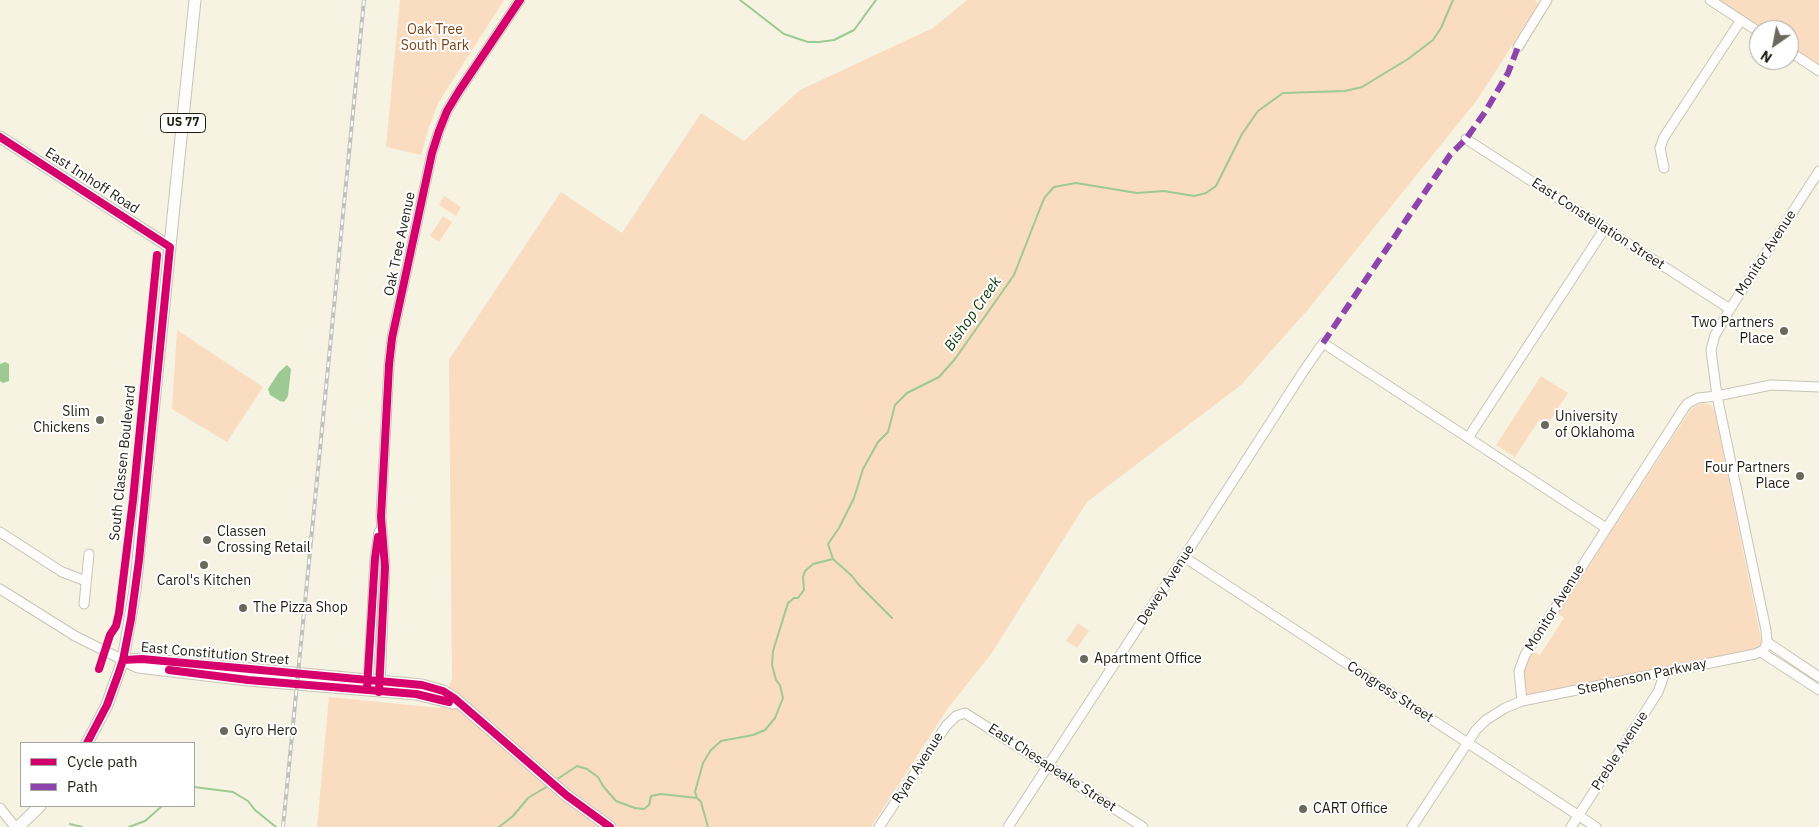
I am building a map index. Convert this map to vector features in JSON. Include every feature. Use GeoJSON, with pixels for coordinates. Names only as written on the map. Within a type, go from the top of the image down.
{"type":"FeatureCollection","features":[{"type":"Feature","properties":{"kind":"main road","name":"South Classen Boulevard"},"geometry":{"type":"LineString","coordinates":[[87,742],[107,705],[123,660],[139,560],[195,0]]}},
{"type":"Feature","properties":{"kind":"main road","name":"East Imhoff Road"},"geometry":{"type":"LineString","coordinates":[[0,137],[170,247]]}},
{"type":"Feature","properties":{"kind":"main road","name":"East Constitution Street"},"geometry":{"type":"LineString","coordinates":[[123,660],[138,666],[248,680],[431,688],[454,698],[556,787],[610,827]]}},
{"type":"Feature","properties":{"kind":"main road"},"geometry":{"type":"LineString","coordinates":[[17,827],[39,807]]}},
{"type":"Feature","properties":{"kind":"street","name":"Oak Tree Avenue"},"geometry":{"type":"LineString","coordinates":[[368,685],[374,558],[381,517],[388,365],[392,338],[432,153],[447,112],[520,0]]}},
{"type":"Feature","properties":{"kind":"street"},"geometry":{"type":"LineString","coordinates":[[1518,47],[1547,0]]}},
{"type":"Feature","properties":{"kind":"street"},"geometry":{"type":"LineString","coordinates":[[1710,0],[1749,25]]}},
{"type":"Feature","properties":{"kind":"street"},"geometry":{"type":"LineString","coordinates":[[1664,168],[1660,148],[1664,137],[1741,20]]}},
{"type":"Feature","properties":{"kind":"street"},"geometry":{"type":"LineString","coordinates":[[1799,58],[1819,71]]}},
{"type":"Feature","properties":{"kind":"street","name":"East Constellation Street"},"geometry":{"type":"LineString","coordinates":[[1466,139],[1730,309]]}},
{"type":"Feature","properties":{"kind":"street","name":"Monitor Avenue"},"geometry":{"type":"LineString","coordinates":[[1767,642],[1717,396],[1712,362],[1712,342],[1730,309],[1819,171]]}},
{"type":"Feature","properties":{"kind":"street"},"geometry":{"type":"LineString","coordinates":[[1605,228],[1468,438],[1606,528]]}},
{"type":"Feature","properties":{"kind":"street","name":"Dewey Avenue"},"geometry":{"type":"LineString","coordinates":[[1008,827],[1323,343],[1468,438]]}},
{"type":"Feature","properties":{"kind":"street"},"geometry":{"type":"LineString","coordinates":[[1717,396],[1771,385],[1819,387]]}},
{"type":"Feature","properties":{"kind":"street"},"geometry":{"type":"LineString","coordinates":[[1806,387],[1819,392]]}},
{"type":"Feature","properties":{"kind":"street","name":"Monitor Avenue"},"geometry":{"type":"LineString","coordinates":[[1522,701],[1519,671],[1525,655],[1606,528],[1688,403],[1698,398],[1717,396]]}},
{"type":"Feature","properties":{"kind":"street","name":"Oak Tree Avenue"},"geometry":{"type":"LineString","coordinates":[[380,687],[385,567],[381,517]]}},
{"type":"Feature","properties":{"kind":"street"},"geometry":{"type":"LineString","coordinates":[[0,532],[62,572],[86,581]]}},
{"type":"Feature","properties":{"kind":"street"},"geometry":{"type":"LineString","coordinates":[[84,604],[89,554]]}},
{"type":"Feature","properties":{"kind":"street","name":"Congress Street"},"geometry":{"type":"LineString","coordinates":[[1184,557],[1596,827]]}},
{"type":"Feature","properties":{"kind":"street"},"geometry":{"type":"LineString","coordinates":[[0,590],[75,636],[123,660]]}},
{"type":"Feature","properties":{"kind":"street"},"geometry":{"type":"LineString","coordinates":[[373,598],[383,598]]}},
{"type":"Feature","properties":{"kind":"street"},"geometry":{"type":"LineString","coordinates":[[1819,677],[1767,642],[1761,652],[1819,690]]}},
{"type":"Feature","properties":{"kind":"street","name":"Stephenson Parkway"},"geometry":{"type":"LineString","coordinates":[[1522,701],[1761,652]]}},
{"type":"Feature","properties":{"kind":"street","name":"Preble Avenue"},"geometry":{"type":"LineString","coordinates":[[1571,827],[1658,692],[1665,673]]}},
{"type":"Feature","properties":{"kind":"street"},"geometry":{"type":"LineString","coordinates":[[1412,827],[1467,742],[1486,720],[1504,708],[1522,701]]}},
{"type":"Feature","properties":{"kind":"street","name":"East Chesapeake Street"},"geometry":{"type":"LineString","coordinates":[[960,714],[965,713],[970,716],[1143,827]]}},
{"type":"Feature","properties":{"kind":"street","name":"Ryan Avenue"},"geometry":{"type":"LineString","coordinates":[[879,827],[946,726],[960,714]]}},
{"type":"Feature","properties":{"kind":"street"},"geometry":{"type":"LineString","coordinates":[[0,808],[17,827]]}},
{"type":"Feature","properties":{"kind":"green space","name":"Oak Tree South Park"},"geometry":{"type":"Polygon","coordinates":[[[400,0],[504,0],[438,103],[421,155],[386,147],[400,0]]]}},
{"type":"Feature","properties":{"kind":"green space"},"geometry":{"type":"Polygon","coordinates":[[[967,0],[1535,0],[1539,4],[1477,100],[1310,307],[1241,385],[1087,502],[991,654],[948,708],[871,827],[317,827],[329,697],[440,708],[452,679],[449,360],[561,192],[622,233],[701,113],[744,141],[800,90],[933,28],[967,0]]]}},
{"type":"Feature","properties":{"kind":"green space"},"geometry":{"type":"Polygon","coordinates":[[[1718,0],[1819,0],[1819,66],[1799,53],[1799,20],[1749,20],[1718,0]]]}},
{"type":"Feature","properties":{"kind":"green space"},"geometry":{"type":"Polygon","coordinates":[[[444,196],[461,207],[456,216],[439,205],[444,196]]]}},
{"type":"Feature","properties":{"kind":"green space"},"geometry":{"type":"Polygon","coordinates":[[[443,216],[452,222],[439,242],[430,236],[443,216]]]}},
{"type":"Feature","properties":{"kind":"green space"},"geometry":{"type":"Polygon","coordinates":[[[177,330],[263,387],[227,442],[172,409],[177,330]]]}},
{"type":"Feature","properties":{"kind":"green space"},"geometry":{"type":"Polygon","coordinates":[[[1541,376],[1568,393],[1547,425],[1539,420],[1515,457],[1496,445],[1541,376]]]}},
{"type":"Feature","properties":{"kind":"green space"},"geometry":{"type":"Polygon","coordinates":[[[1702,403],[1711,405],[1715,412],[1762,644],[1756,650],[1532,696],[1527,695],[1521,677],[1531,650],[1540,655],[1564,618],[1558,613],[1691,409],[1702,403]]]}},
{"type":"Feature","properties":{"kind":"green space"},"geometry":{"type":"Polygon","coordinates":[[[1078,623],[1089,631],[1077,648],[1066,641],[1078,623]]]}},
{"type":"Feature","properties":{"kind":"shaded area"},"geometry":{"type":"Polygon","coordinates":[[[5,362],[9,364],[9,381],[3,383],[0,381],[0,364],[5,362]]]}},
{"type":"Feature","properties":{"kind":"shaded area"},"geometry":{"type":"Polygon","coordinates":[[[287,365],[291,369],[288,396],[284,402],[270,395],[268,389],[279,372],[287,365]]]}},
{"type":"Feature","properties":{"kind":"waterway"},"geometry":{"type":"LineString","coordinates":[[740,0],[784,34],[808,42],[834,40],[854,30],[876,0]]}},
{"type":"Feature","properties":{"kind":"waterway","name":"Bishop Creek"},"geometry":{"type":"LineString","coordinates":[[708,827],[701,802],[695,792],[703,763],[711,750],[721,741],[753,735],[765,730],[775,718],[783,698],[772,665],[773,651],[788,603],[794,598],[798,598],[804,590],[803,577],[805,571],[813,564],[833,559],[828,544],[839,528],[854,498],[863,469],[878,442],[888,432],[895,405],[907,393],[939,377],[955,359],[1014,275],[1045,197],[1054,187],[1076,183],[1137,193],[1164,191],[1194,196],[1206,193],[1216,186],[1242,134],[1258,111],[1283,93],[1345,91],[1362,87],[1408,59],[1433,40],[1441,28],[1453,0]]}},
{"type":"Feature","properties":{"kind":"waterway"},"geometry":{"type":"LineString","coordinates":[[833,559],[892,618]]}},
{"type":"Feature","properties":{"kind":"waterway"},"geometry":{"type":"LineString","coordinates":[[556,780],[577,766],[587,769],[598,777],[616,801],[635,808],[644,809],[649,805],[651,796],[661,794],[697,798]]}},
{"type":"Feature","properties":{"kind":"waterway"},"geometry":{"type":"LineString","coordinates":[[499,827],[513,816],[528,798],[548,786]]}},
{"type":"Feature","properties":{"kind":"waterway"},"geometry":{"type":"LineString","coordinates":[[195,787],[233,792],[248,801],[255,810],[276,827]]}},
{"type":"Feature","properties":{"kind":"waterway"},"geometry":{"type":"LineString","coordinates":[[129,827],[145,821],[161,807]]}},
{"type":"Feature","properties":{"kind":"waterway"},"geometry":{"type":"LineString","coordinates":[[70,824],[82,827]]}},
{"type":"Feature","properties":{"kind":"railway"},"geometry":{"type":"LineString","coordinates":[[283,827],[364,0]]}},
{"type":"Feature","properties":{"kind":"marked path"},"geometry":{"type":"LineString","coordinates":[[1323,343],[1450,155],[1466,139],[1485,112],[1508,73],[1518,47]]}},
{"type":"Feature","properties":{"kind":"cycle path"},"geometry":{"type":"LineString","coordinates":[[379,692],[385,567],[381,517],[392,338],[432,153],[439,131],[447,111],[459,91],[520,0]]}},
{"type":"Feature","properties":{"kind":"cycle path"},"geometry":{"type":"LineString","coordinates":[[0,137],[170,247],[139,560],[131,619],[118,675],[107,705],[88,742]]}},
{"type":"Feature","properties":{"kind":"cycle path"},"geometry":{"type":"LineString","coordinates":[[99,669],[110,635],[116,626],[119,613],[133,500],[157,255]]}},
{"type":"Feature","properties":{"kind":"cycle path"},"geometry":{"type":"LineString","coordinates":[[367,689],[378,537]]}},
{"type":"Feature","properties":{"kind":"cycle path"},"geometry":{"type":"LineString","coordinates":[[123,660],[142,659],[422,685],[443,691],[454,698],[566,795],[610,827]]}},
{"type":"Feature","properties":{"kind":"cycle path"},"geometry":{"type":"LineString","coordinates":[[169,670],[248,680],[416,694],[449,702]]}},
{"type":"Feature","properties":{"kind":"place","name":"Two Partners Place"},"geometry":{"type":"Point","coordinates":[1784,331]}},
{"type":"Feature","properties":{"kind":"place","name":"Slim Chickens"},"geometry":{"type":"Point","coordinates":[100,420]}},
{"type":"Feature","properties":{"kind":"place","name":"University of Oklahoma"},"geometry":{"type":"Point","coordinates":[1545,425]}},
{"type":"Feature","properties":{"kind":"place","name":"Four Partners Place"},"geometry":{"type":"Point","coordinates":[1800,476]}},
{"type":"Feature","properties":{"kind":"place","name":"Classen Crossing Retail"},"geometry":{"type":"Point","coordinates":[207,540]}},
{"type":"Feature","properties":{"kind":"place","name":"Carol's Kitchen"},"geometry":{"type":"Point","coordinates":[204,565]}},
{"type":"Feature","properties":{"kind":"place","name":"The Pizza Shop"},"geometry":{"type":"Point","coordinates":[243,608]}},
{"type":"Feature","properties":{"kind":"place","name":"Apartment Office"},"geometry":{"type":"Point","coordinates":[1084,659]}},
{"type":"Feature","properties":{"kind":"place","name":"Gyro Hero"},"geometry":{"type":"Point","coordinates":[224,731]}},
{"type":"Feature","properties":{"kind":"place","name":"CART Office"},"geometry":{"type":"Point","coordinates":[1303,809]}}]}
